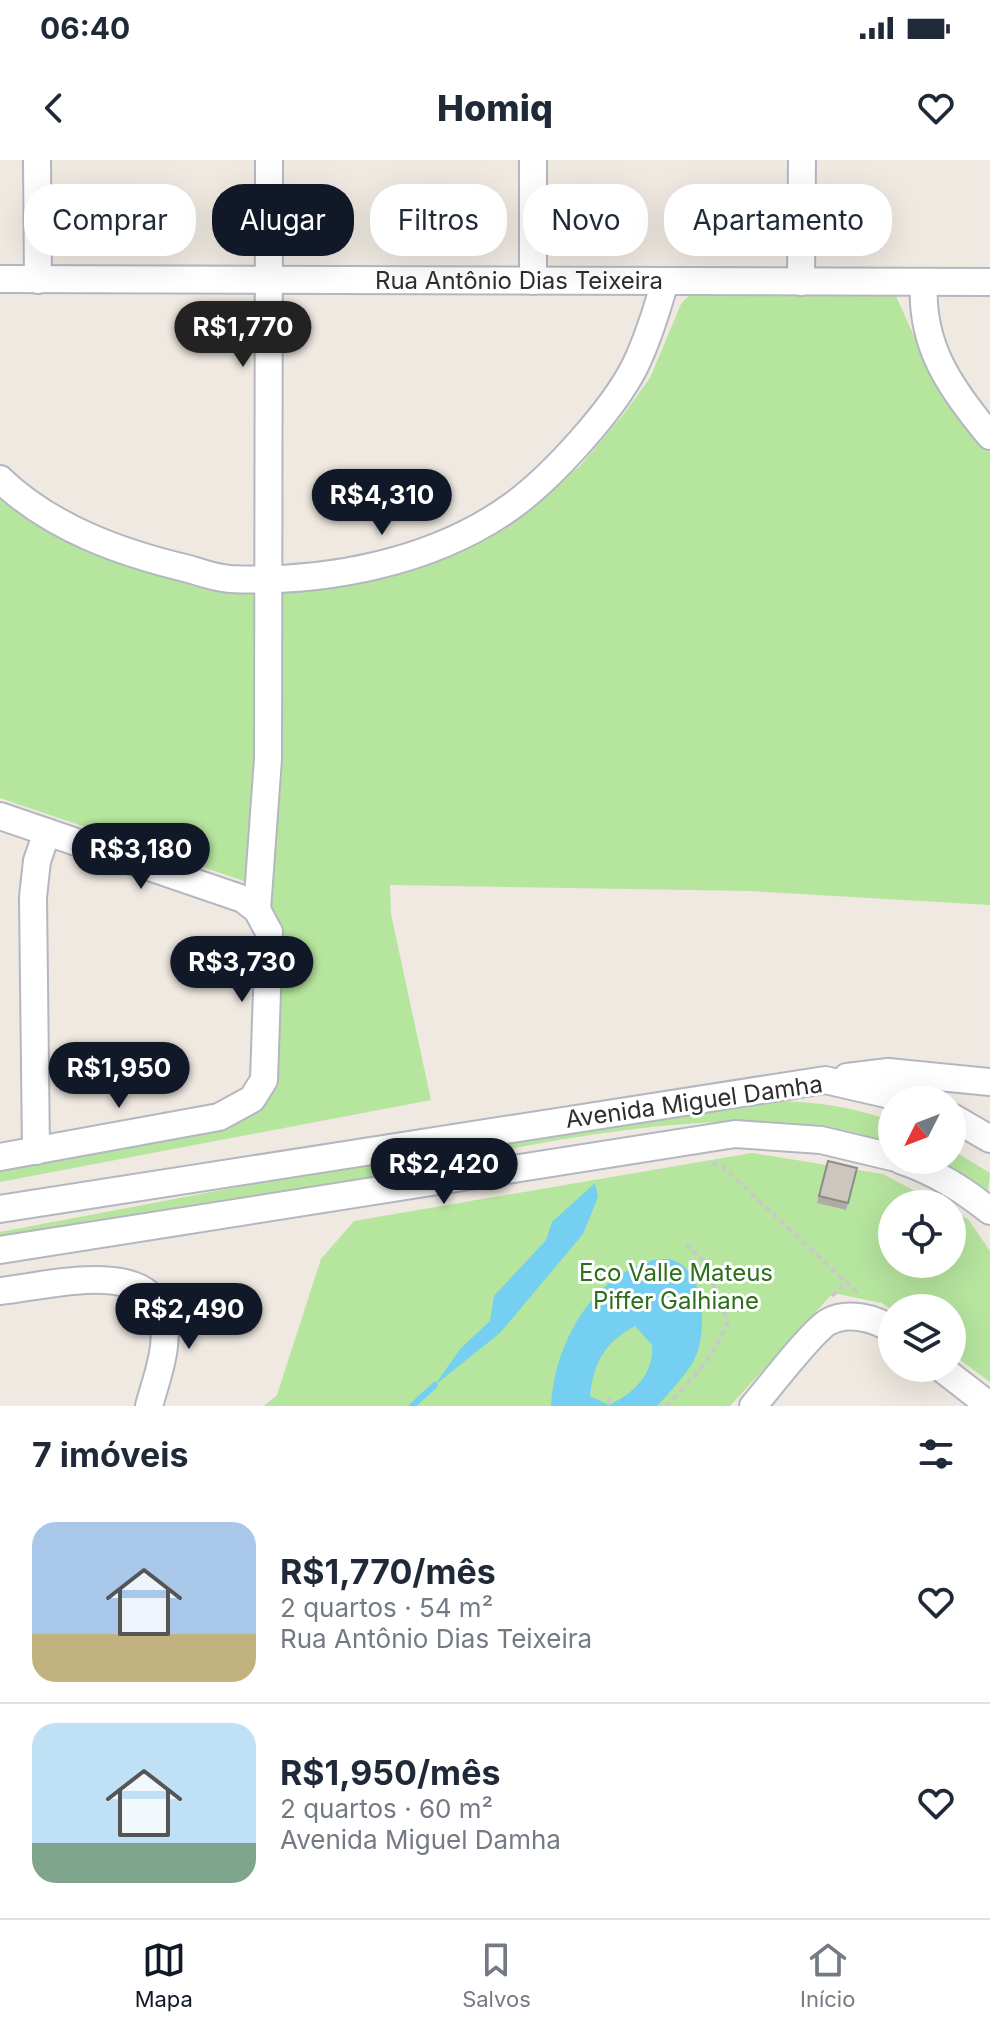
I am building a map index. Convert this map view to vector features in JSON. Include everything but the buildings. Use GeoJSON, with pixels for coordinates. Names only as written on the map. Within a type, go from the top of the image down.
{"type":"FeatureCollection","features":[{"type":"Feature","properties":{"kind":"street"},"geometry":{"type":"LineString","coordinates":[[37,160],[38,280]]}},
{"type":"Feature","properties":{"kind":"street"},"geometry":{"type":"LineString","coordinates":[[257,910],[268,759],[269,160]]}},
{"type":"Feature","properties":{"kind":"street"},"geometry":{"type":"LineString","coordinates":[[533,160],[533,281]]}},
{"type":"Feature","properties":{"kind":"street"},"geometry":{"type":"LineString","coordinates":[[801,282],[802,160]]}},
{"type":"Feature","properties":{"kind":"street","name":"Rua Antônio Dias Teixeira"},"geometry":{"type":"LineString","coordinates":[[0,279],[990,282]]}},
{"type":"Feature","properties":{"kind":"street"},"geometry":{"type":"LineString","coordinates":[[0,479],[70,528],[145,559],[227,579],[311,577],[437,548],[512,507],[566,456],[633,369],[652,327],[665,281]]}},
{"type":"Feature","properties":{"kind":"street"},"geometry":{"type":"LineString","coordinates":[[924,282],[922,312],[929,343],[967,409],[990,436]]}},
{"type":"Feature","properties":{"kind":"street"},"geometry":{"type":"LineString","coordinates":[[0,816],[243,899],[257,910],[269,932],[264,1080],[252,1099],[219,1117],[0,1157]]}},
{"type":"Feature","properties":{"kind":"street"},"geometry":{"type":"LineString","coordinates":[[36,1151],[33,897],[37,861],[47,832]]}},
{"type":"Feature","properties":{"kind":"street"},"geometry":{"type":"LineString","coordinates":[[825,1080],[888,1072],[990,1082]]}},
{"type":"Feature","properties":{"kind":"street","name":"Avenida Miguel Damha"},"geometry":{"type":"LineString","coordinates":[[0,1209],[825,1080],[878,1092]]}},
{"type":"Feature","properties":{"kind":"street"},"geometry":{"type":"LineString","coordinates":[[966,1125],[990,1139]]}},
{"type":"Feature","properties":{"kind":"street","name":"Avenida Miguel Damha"},"geometry":{"type":"LineString","coordinates":[[0,1250],[735,1134],[821,1140],[878,1154]]}},
{"type":"Feature","properties":{"kind":"street"},"geometry":{"type":"LineString","coordinates":[[938,1174],[990,1211]]}},
{"type":"Feature","properties":{"kind":"street"},"geometry":{"type":"LineString","coordinates":[[0,1291],[107,1279],[133,1283],[154,1298],[162,1318],[164,1345],[149,1406]]}},
{"type":"Feature","properties":{"kind":"street"},"geometry":{"type":"LineString","coordinates":[[753,1406],[828,1322],[858,1317],[878,1323]]}},
{"type":"Feature","properties":{"kind":"street"},"geometry":{"type":"LineString","coordinates":[[959,1382],[990,1406]]}},
{"type":"Feature","properties":{"kind":"path"},"geometry":{"type":"LineString","coordinates":[[708,1161],[722,1166],[847,1281],[878,1317]]}},
{"type":"Feature","properties":{"kind":"path"},"geometry":{"type":"LineString","coordinates":[[666,1406],[690,1383],[718,1345],[728,1322],[703,1260],[686,1245]]}},
{"type":"Feature","properties":{"kind":"green space"},"geometry":{"type":"Polygon","coordinates":[[[694,290],[895,294],[932,376],[990,453],[990,905],[749,891],[390,885],[391,914],[431,1100],[0,1182],[0,1164],[245,1117],[278,923],[264,897],[241,880],[0,798],[0,489],[81,542],[312,586],[540,499],[580,466],[623,415],[650,378],[681,304],[694,290]]]}},
{"type":"Feature","properties":{"kind":"green space"},"geometry":{"type":"Polygon","coordinates":[[[764,1101],[829,1105],[878,1117],[878,1141],[833,1128],[766,1122],[692,1123],[616,1131],[0,1246],[0,1232],[422,1152],[764,1101]]]}},
{"type":"Feature","properties":{"kind":"green space","name":"Eco Valle Mateus Piffer Galhiane"},"geometry":{"type":"Polygon","coordinates":[[[752,1153],[883,1174],[913,1190],[878,1190],[878,1278],[966,1278],[966,1218],[990,1251],[990,1382],[966,1364],[966,1294],[878,1294],[878,1302],[833,1293],[730,1406],[264,1406],[277,1395],[321,1259],[354,1221],[752,1153]]]}},
{"type":"Feature","properties":{"kind":"green space"},"geometry":{"type":"Polygon","coordinates":[[[966,1158],[990,1173],[988,1192],[983,1194],[950,1174],[966,1174],[966,1158]]]}},
{"type":"Feature","properties":{"kind":"water"},"geometry":{"type":"Polygon","coordinates":[[[595,1183],[598,1197],[583,1234],[500,1333],[435,1385],[460,1349],[490,1321],[494,1296],[546,1240],[552,1222],[595,1183]]]}},
{"type":"Feature","properties":{"kind":"water"},"geometry":{"type":"Polygon","coordinates":[[[670,1259],[684,1266],[692,1276],[698,1290],[702,1321],[698,1351],[693,1362],[657,1406],[551,1406],[559,1360],[580,1317],[611,1282],[653,1260],[670,1259]],[[635,1326],[615,1339],[598,1363],[590,1396],[609,1405],[635,1388],[650,1364],[652,1345],[635,1326]]]}},
{"type":"Feature","properties":{"kind":"waterway"},"geometry":{"type":"LineString","coordinates":[[412,1406],[435,1385]]}}]}
